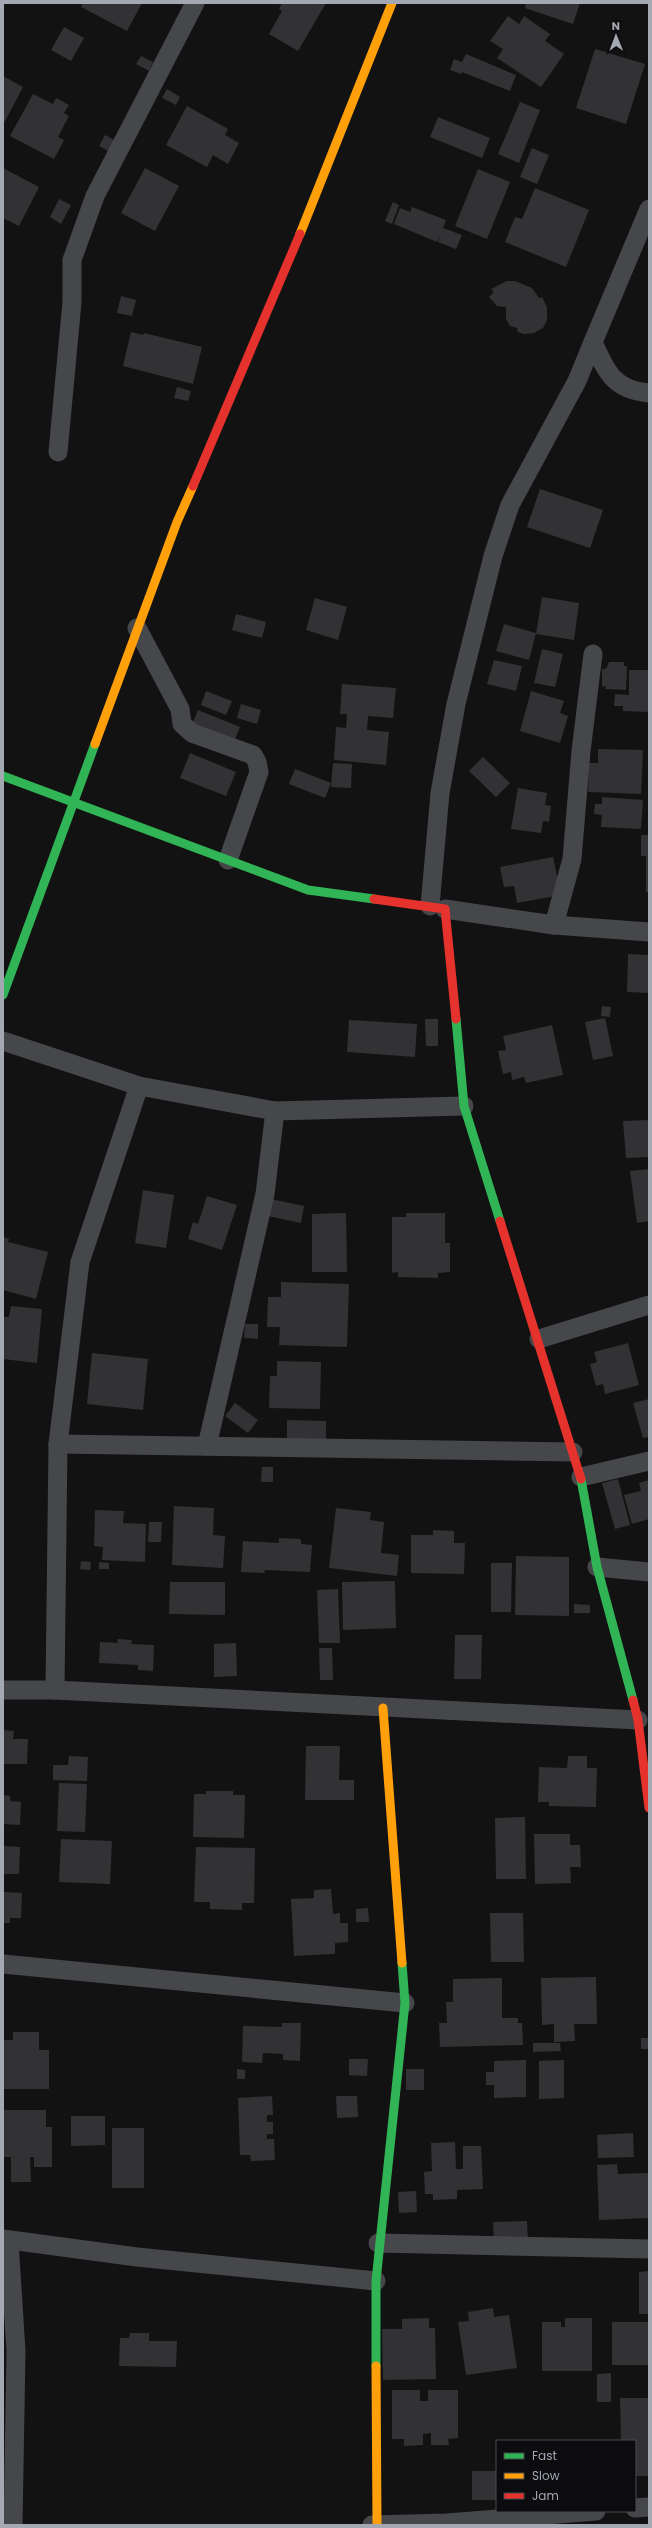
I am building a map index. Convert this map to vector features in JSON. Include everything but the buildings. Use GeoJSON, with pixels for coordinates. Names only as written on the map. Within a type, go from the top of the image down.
{"type":"FeatureCollection","features":[{"type":"Feature","properties":{"kind":"street"},"geometry":{"type":"LineString","coordinates":[[58,452],[72,302],[72,260],[95,196],[195,3]]}},
{"type":"Feature","properties":{"kind":"street"},"geometry":{"type":"LineString","coordinates":[[3,995],[72,802],[177,522],[271,306],[392,3]]}},
{"type":"Feature","properties":{"kind":"street"},"geometry":{"type":"LineString","coordinates":[[649,209],[577,381],[510,505],[493,556],[454,719],[440,793],[438,908],[464,1106],[539,1339],[581,1477],[598,1567],[638,1720],[649,1808]]}},
{"type":"Feature","properties":{"kind":"street"},"geometry":{"type":"LineString","coordinates":[[593,342],[601,360],[618,384],[649,393]]}},
{"type":"Feature","properties":{"kind":"street"},"geometry":{"type":"LineString","coordinates":[[137,628],[180,710],[182,724],[192,733],[253,755],[257,762],[259,772],[228,860]]}},
{"type":"Feature","properties":{"kind":"street"},"geometry":{"type":"LineString","coordinates":[[554,925],[572,859],[581,751],[593,654]]}},
{"type":"Feature","properties":{"kind":"street"},"geometry":{"type":"LineString","coordinates":[[3,776],[308,890],[554,925],[649,932]]}},
{"type":"Feature","properties":{"kind":"street"},"geometry":{"type":"LineString","coordinates":[[3,1042],[139,1086],[275,1111],[464,1106]]}},
{"type":"Feature","properties":{"kind":"street"},"geometry":{"type":"LineString","coordinates":[[55,1690],[58,1444],[80,1262],[139,1086]]}},
{"type":"Feature","properties":{"kind":"street"},"geometry":{"type":"LineString","coordinates":[[207,1446],[265,1194],[275,1111]]}},
{"type":"Feature","properties":{"kind":"street"},"geometry":{"type":"LineString","coordinates":[[539,1339],[649,1305]]}},
{"type":"Feature","properties":{"kind":"street"},"geometry":{"type":"LineString","coordinates":[[58,1444],[573,1452]]}},
{"type":"Feature","properties":{"kind":"street"},"geometry":{"type":"LineString","coordinates":[[581,1477],[649,1461]]}},
{"type":"Feature","properties":{"kind":"street"},"geometry":{"type":"LineString","coordinates":[[598,1567],[649,1572]]}},
{"type":"Feature","properties":{"kind":"street"},"geometry":{"type":"LineString","coordinates":[[3,1690],[55,1690],[638,1720]]}},
{"type":"Feature","properties":{"kind":"street"},"geometry":{"type":"LineString","coordinates":[[377,2525],[376,2281],[378,2243],[405,2003],[384,1708]]}},
{"type":"Feature","properties":{"kind":"street"},"geometry":{"type":"LineString","coordinates":[[3,1964],[405,2003]]}},
{"type":"Feature","properties":{"kind":"street"},"geometry":{"type":"LineString","coordinates":[[13,2525],[16,2352],[6,2240],[137,2257],[376,2281]]}},
{"type":"Feature","properties":{"kind":"street"},"geometry":{"type":"LineString","coordinates":[[378,2243],[649,2249]]}},
{"type":"Feature","properties":{"kind":"street"},"geometry":{"type":"LineString","coordinates":[[636,2508],[649,2507]]}},
{"type":"Feature","properties":{"kind":"street"},"geometry":{"type":"LineString","coordinates":[[372,2525],[447,2524],[585,2512]]}},
{"type":"Feature","properties":{"kind":"traffic: fast"},"geometry":{"type":"LineString","coordinates":[[3,995],[95,744]]}},
{"type":"Feature","properties":{"kind":"traffic: fast"},"geometry":{"type":"LineString","coordinates":[[3,776],[308,890],[374,899]]}},
{"type":"Feature","properties":{"kind":"traffic: fast"},"geometry":{"type":"LineString","coordinates":[[456,1019],[464,1106],[500,1221]]}},
{"type":"Feature","properties":{"kind":"traffic: fast"},"geometry":{"type":"LineString","coordinates":[[581,1479],[597,1567],[633,1700]]}},
{"type":"Feature","properties":{"kind":"traffic: fast"},"geometry":{"type":"LineString","coordinates":[[376,2366],[376,2281],[405,2003],[402,1963]]}},
{"type":"Feature","properties":{"kind":"traffic: slow"},"geometry":{"type":"LineString","coordinates":[[300,234],[392,3]]}},
{"type":"Feature","properties":{"kind":"traffic: slow"},"geometry":{"type":"LineString","coordinates":[[95,744],[177,522],[193,486]]}},
{"type":"Feature","properties":{"kind":"traffic: slow"},"geometry":{"type":"LineString","coordinates":[[383,1708],[402,1963]]}},
{"type":"Feature","properties":{"kind":"traffic: slow"},"geometry":{"type":"LineString","coordinates":[[376,2366],[377,2525]]}},
{"type":"Feature","properties":{"kind":"traffic: jam"},"geometry":{"type":"LineString","coordinates":[[193,486],[300,234]]}},
{"type":"Feature","properties":{"kind":"traffic: jam"},"geometry":{"type":"LineString","coordinates":[[374,899],[445,909],[456,1019]]}},
{"type":"Feature","properties":{"kind":"traffic: jam"},"geometry":{"type":"LineString","coordinates":[[500,1221],[581,1479]]}},
{"type":"Feature","properties":{"kind":"traffic: jam"},"geometry":{"type":"LineString","coordinates":[[633,1700],[638,1720],[649,1808]]}}]}
